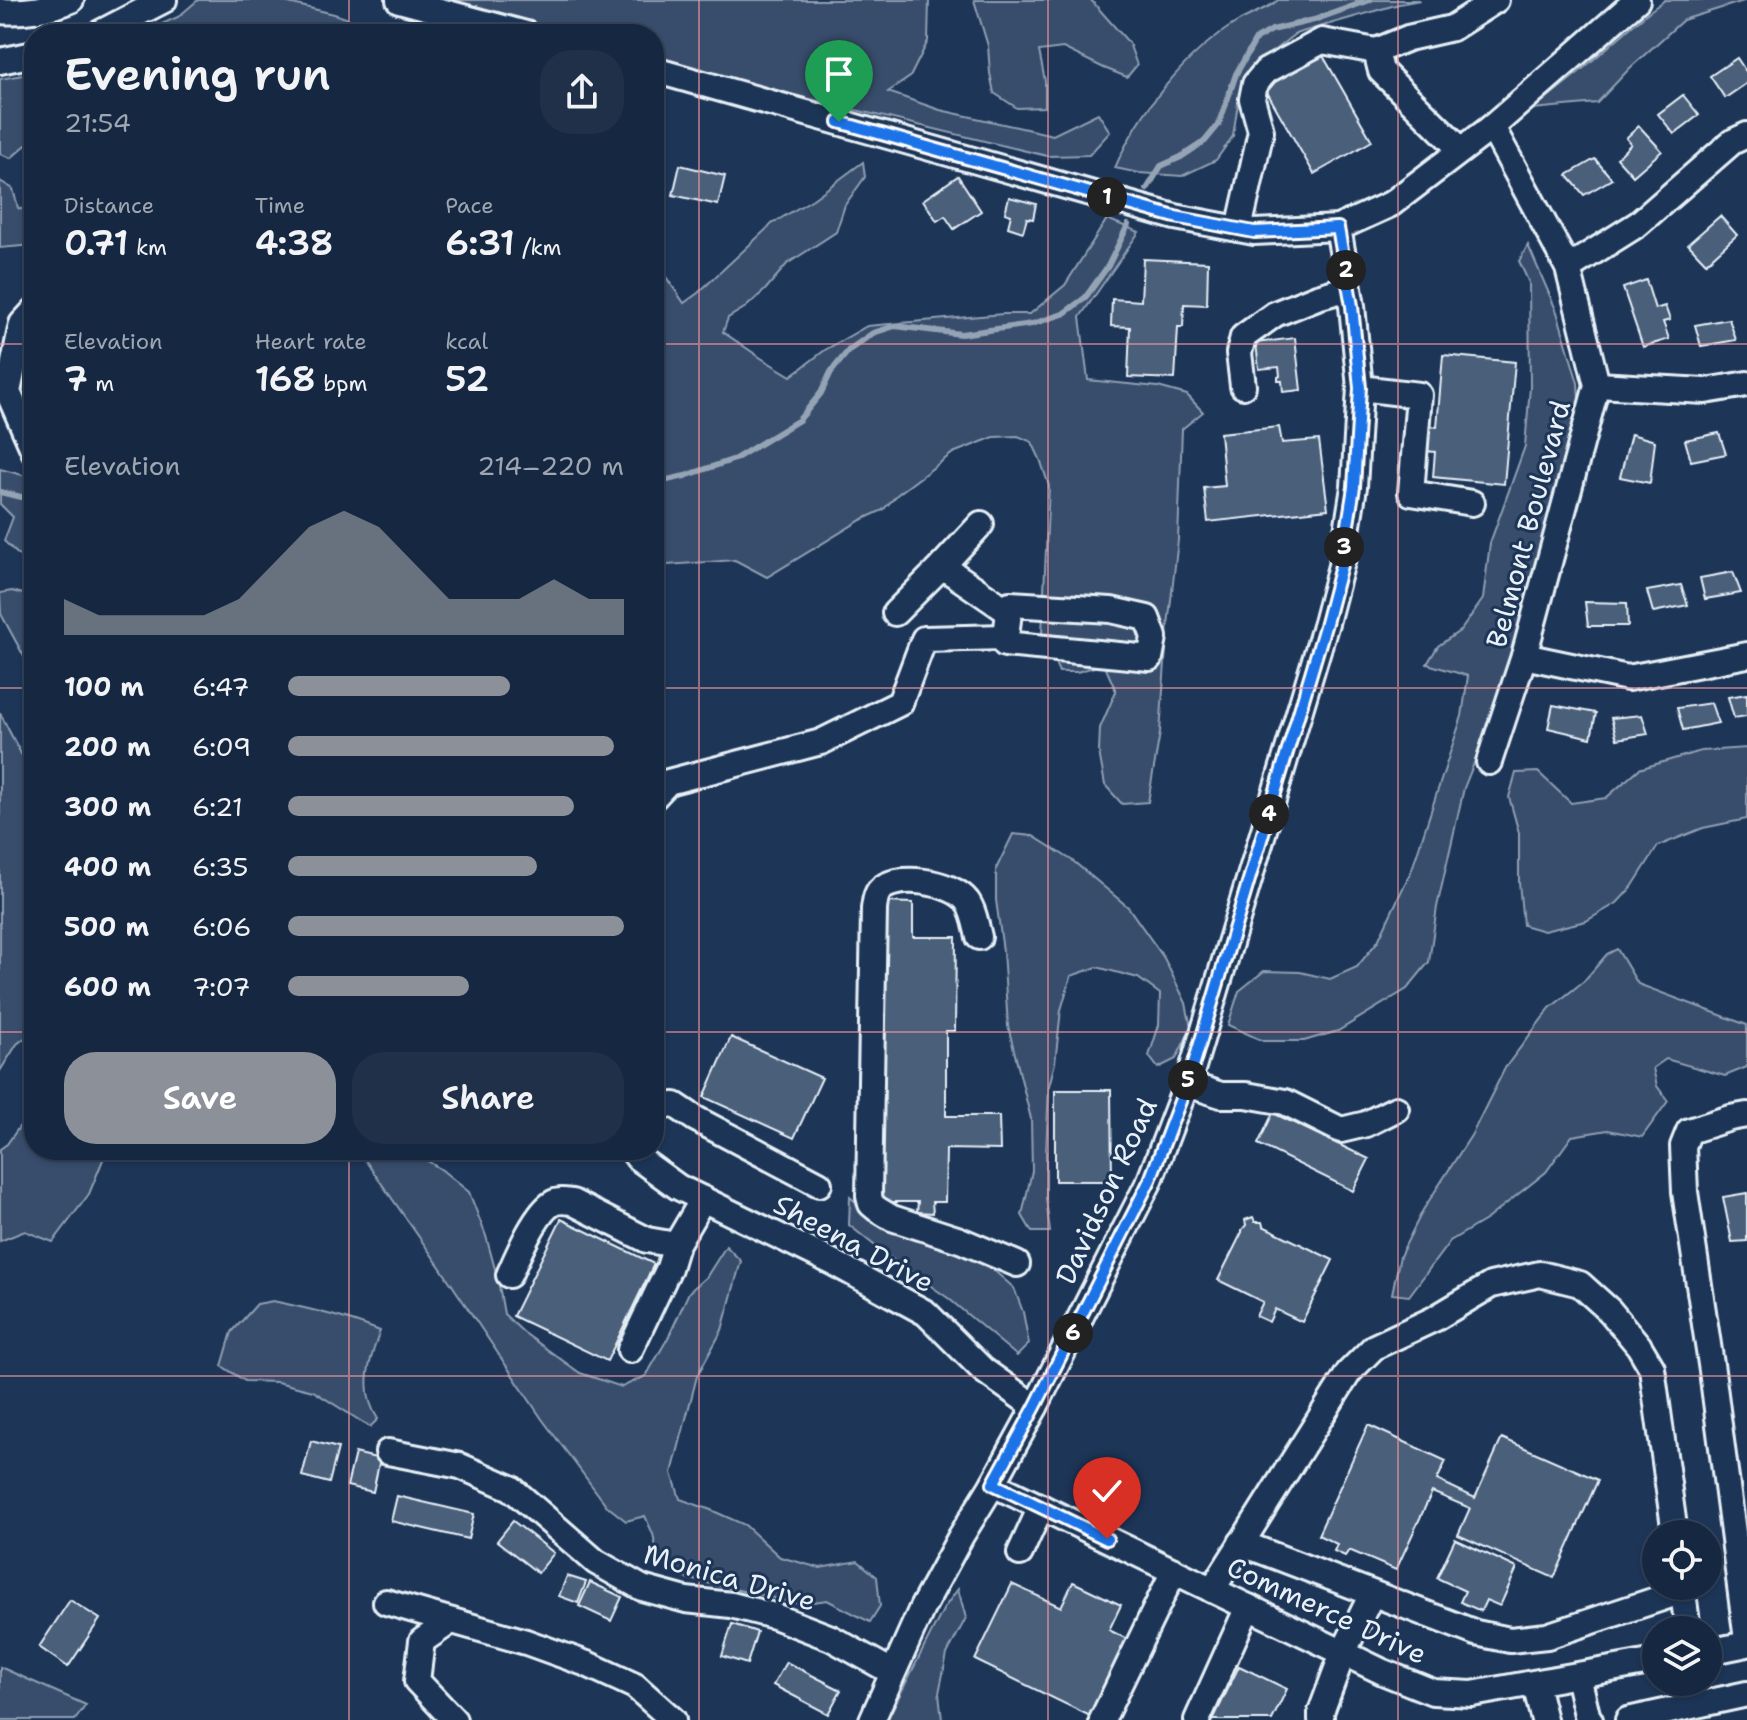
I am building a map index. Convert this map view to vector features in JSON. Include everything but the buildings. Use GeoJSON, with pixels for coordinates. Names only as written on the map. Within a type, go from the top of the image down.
{"type":"FeatureCollection","features":[{"type":"Feature","properties":{"kind":"street"},"geometry":{"type":"LineString","coordinates":[[0,11],[15,12],[60,5],[71,0]]}},
{"type":"Feature","properties":{"kind":"street"},"geometry":{"type":"LineString","coordinates":[[117,24],[164,0]]}},
{"type":"Feature","properties":{"kind":"street"},"geometry":{"type":"LineString","coordinates":[[399,0],[489,24]]}},
{"type":"Feature","properties":{"kind":"street"},"geometry":{"type":"LineString","coordinates":[[1239,229],[1261,131],[1252,99],[1255,84],[1266,71],[1322,41],[1376,51],[1408,38],[1452,28],[1496,0]]}},
{"type":"Feature","properties":{"kind":"street"},"geometry":{"type":"LineString","coordinates":[[664,73],[1175,217],[1254,232],[1338,228],[1391,204],[1492,127],[1637,0]]}},
{"type":"Feature","properties":{"kind":"street"},"geometry":{"type":"LineString","coordinates":[[1376,51],[1381,71],[1461,150]]}},
{"type":"Feature","properties":{"kind":"street"},"geometry":{"type":"LineString","coordinates":[[0,61],[24,56]]}},
{"type":"Feature","properties":{"kind":"street","name":"Belmont Boulevard"},"geometry":{"type":"LineString","coordinates":[[1489,762],[1524,656],[1597,385],[1568,268],[1492,127]]}},
{"type":"Feature","properties":{"kind":"street"},"geometry":{"type":"LineString","coordinates":[[1568,268],[1638,224],[1732,142],[1747,135]]}},
{"type":"Feature","properties":{"kind":"street","name":"Davidson Road"},"geometry":{"type":"LineString","coordinates":[[872,1720],[922,1608],[1035,1407],[1150,1180],[1187,1084],[1342,562],[1354,487],[1360,388],[1352,306],[1338,228]]}},
{"type":"Feature","properties":{"kind":"street"},"geometry":{"type":"LineString","coordinates":[[1243,386],[1239,353],[1243,337],[1275,314],[1349,288]]}},
{"type":"Feature","properties":{"kind":"street"},"geometry":{"type":"LineString","coordinates":[[24,322],[8,392],[24,428]]}},
{"type":"Feature","properties":{"kind":"street"},"geometry":{"type":"LineString","coordinates":[[1597,385],[1705,391],[1747,384]]}},
{"type":"Feature","properties":{"kind":"street"},"geometry":{"type":"LineString","coordinates":[[1360,388],[1419,395],[1411,493],[1472,503]]}},
{"type":"Feature","properties":{"kind":"street"},"geometry":{"type":"LineString","coordinates":[[895,613],[981,524]]}},
{"type":"Feature","properties":{"kind":"street"},"geometry":{"type":"LineString","coordinates":[[942,566],[1009,612]]}},
{"type":"Feature","properties":{"kind":"street"},"geometry":{"type":"LineString","coordinates":[[1010,604],[1111,610],[1147,618],[1154,637],[1150,658],[1005,644],[1009,612],[1010,604]]}},
{"type":"Feature","properties":{"kind":"street"},"geometry":{"type":"LineString","coordinates":[[664,786],[668,782],[821,742],[900,703],[924,639],[1006,637]]}},
{"type":"Feature","properties":{"kind":"street"},"geometry":{"type":"LineString","coordinates":[[1524,656],[1628,678],[1747,655]]}},
{"type":"Feature","properties":{"kind":"street"},"geometry":{"type":"LineString","coordinates":[[979,937],[966,900],[945,886],[900,881],[887,884],[876,897],[869,1196],[871,1204],[892,1218],[960,1240],[1017,1264]]}},
{"type":"Feature","properties":{"kind":"street"},"geometry":{"type":"LineString","coordinates":[[1187,1084],[1221,1095],[1246,1095],[1285,1102],[1341,1130],[1366,1124],[1396,1109]]}},
{"type":"Feature","properties":{"kind":"street"},"geometry":{"type":"LineString","coordinates":[[664,1106],[675,1105],[819,1184]]}},
{"type":"Feature","properties":{"kind":"street"},"geometry":{"type":"LineString","coordinates":[[1722,1648],[1747,1642],[1742,1555],[1685,1192],[1683,1146],[1689,1131],[1747,1115]]}},
{"type":"Feature","properties":{"kind":"street","name":"Sheena Drive"},"geometry":{"type":"LineString","coordinates":[[641,1160],[678,1187],[834,1263],[926,1313],[983,1370],[1035,1407]]}},
{"type":"Feature","properties":{"kind":"street"},"geometry":{"type":"LineString","coordinates":[[630,1350],[669,1268],[676,1245],[703,1199]]}},
{"type":"Feature","properties":{"kind":"street"},"geometry":{"type":"LineString","coordinates":[[509,1275],[527,1237],[549,1205],[561,1200],[572,1202],[647,1240],[676,1245]]}},
{"type":"Feature","properties":{"kind":"street"},"geometry":{"type":"LineString","coordinates":[[1212,1590],[1349,1372],[1374,1347],[1434,1319],[1491,1285],[1540,1274],[1580,1284],[1610,1311],[1639,1346],[1652,1368],[1673,1520]]}},
{"type":"Feature","properties":{"kind":"street","name":"Monica Drive"},"geometry":{"type":"LineString","coordinates":[[388,1452],[460,1466],[511,1488],[596,1562],[642,1588],[686,1600],[731,1605],[774,1616],[831,1638],[892,1672]]}},
{"type":"Feature","properties":{"kind":"street","name":"Commerce Drive"},"geometry":{"type":"LineString","coordinates":[[993,1484],[1383,1672],[1433,1692],[1472,1694],[1642,1664]]}},
{"type":"Feature","properties":{"kind":"street"},"geometry":{"type":"LineString","coordinates":[[1020,1553],[1041,1507]]}},
{"type":"Feature","properties":{"kind":"street"},"geometry":{"type":"LineString","coordinates":[[1241,1543],[1476,1633],[1510,1640],[1547,1636],[1648,1600]]}},
{"type":"Feature","properties":{"kind":"street"},"geometry":{"type":"LineString","coordinates":[[1102,1720],[1174,1571]]}},
{"type":"Feature","properties":{"kind":"street"},"geometry":{"type":"LineString","coordinates":[[1321,1720],[1321,1712],[1343,1653],[1372,1594]]}},
{"type":"Feature","properties":{"kind":"street"},"geometry":{"type":"LineString","coordinates":[[386,1602],[526,1642],[587,1664],[635,1686],[673,1720]]}},
{"type":"Feature","properties":{"kind":"street"},"geometry":{"type":"LineString","coordinates":[[1197,1720],[1248,1607]]}},
{"type":"Feature","properties":{"kind":"street"},"geometry":{"type":"LineString","coordinates":[[451,1621],[422,1641],[417,1681],[454,1720]]}},
{"type":"Feature","properties":{"kind":"street"},"geometry":{"type":"LineString","coordinates":[[1578,1676],[1590,1720]]}},
{"type":"Feature","properties":{"kind":"street"},"geometry":{"type":"LineString","coordinates":[[1535,1684],[1544,1720]]}},
{"type":"Feature","properties":{"kind":"street"},"geometry":{"type":"LineString","coordinates":[[1628,1720],[1747,1694]]}},
{"type":"Feature","properties":{"kind":"shaded area"},"geometry":{"type":"Polygon","coordinates":[[[198,0],[276,0],[363,24],[162,24],[178,17],[198,0]]]}},
{"type":"Feature","properties":{"kind":"shaded area"},"geometry":{"type":"Polygon","coordinates":[[[441,0],[929,0],[928,41],[910,77],[888,92],[940,110],[1053,135],[1098,113],[1110,132],[1089,155],[1047,156],[664,62],[664,24],[514,24],[441,0]]]}},
{"type":"Feature","properties":{"kind":"shaded area"},"geometry":{"type":"Polygon","coordinates":[[[974,0],[1091,0],[1129,43],[1137,65],[1127,77],[1063,48],[1039,51],[1045,81],[1045,107],[1017,108],[994,93],[988,46],[974,0]]]}},
{"type":"Feature","properties":{"kind":"shaded area"},"geometry":{"type":"Polygon","coordinates":[[[1278,0],[1420,0],[1295,34],[1253,67],[1238,103],[1233,136],[1216,160],[1182,176],[1115,168],[1151,105],[1183,66],[1220,34],[1278,0]]]}},
{"type":"Feature","properties":{"kind":"shaded area"},"geometry":{"type":"Polygon","coordinates":[[[1665,0],[1747,0],[1683,20],[1597,103],[1533,109],[1647,13],[1665,0]]]}},
{"type":"Feature","properties":{"kind":"shaded area"},"geometry":{"type":"Polygon","coordinates":[[[24,75],[24,147],[11,158],[0,154],[0,79],[24,75]]]}},
{"type":"Feature","properties":{"kind":"shaded area"},"geometry":{"type":"Polygon","coordinates":[[[863,162],[865,177],[845,205],[836,232],[787,264],[765,290],[728,318],[723,332],[791,376],[825,350],[867,326],[1030,314],[1065,285],[1107,219],[1139,232],[1080,317],[1088,380],[1158,387],[1187,395],[1203,412],[1182,429],[1178,540],[1160,733],[1148,802],[1122,804],[1105,785],[1099,752],[1100,728],[1116,691],[1104,664],[1077,672],[1059,672],[1042,633],[1049,486],[1032,442],[1018,436],[994,437],[953,453],[898,494],[883,510],[767,577],[735,560],[664,565],[664,277],[684,303],[773,223],[813,199],[863,162]]]}},
{"type":"Feature","properties":{"kind":"shaded area"},"geometry":{"type":"Polygon","coordinates":[[[0,181],[13,189],[18,208],[24,210],[24,246],[0,248],[0,181]]]}},
{"type":"Feature","properties":{"kind":"shaded area"},"geometry":{"type":"Polygon","coordinates":[[[1528,245],[1557,312],[1578,383],[1580,418],[1537,581],[1488,728],[1464,788],[1437,907],[1429,962],[1407,989],[1338,1031],[1304,1041],[1263,1041],[1228,1025],[1239,991],[1264,971],[1300,972],[1330,979],[1357,967],[1378,941],[1412,869],[1462,716],[1468,676],[1427,664],[1438,646],[1461,630],[1483,599],[1490,543],[1525,446],[1530,387],[1529,283],[1519,261],[1528,245]]]}},
{"type":"Feature","properties":{"kind":"shaded area"},"geometry":{"type":"Polygon","coordinates":[[[0,469],[24,475],[24,560],[4,541],[13,517],[0,504],[0,469]]]}},
{"type":"Feature","properties":{"kind":"shaded area"},"geometry":{"type":"Polygon","coordinates":[[[12,591],[24,594],[24,657],[1,614],[0,593],[12,591]]]}},
{"type":"Feature","properties":{"kind":"shaded area"},"geometry":{"type":"Polygon","coordinates":[[[0,713],[24,757],[24,1039],[17,1044],[0,1071],[0,713]]]}},
{"type":"Feature","properties":{"kind":"shaded area"},"geometry":{"type":"Polygon","coordinates":[[[1747,748],[1747,819],[1703,828],[1658,846],[1632,887],[1617,903],[1586,921],[1544,931],[1523,925],[1519,833],[1509,797],[1516,773],[1538,772],[1571,803],[1606,798],[1639,769],[1701,751],[1747,748]]]}},
{"type":"Feature","properties":{"kind":"shaded area"},"geometry":{"type":"Polygon","coordinates":[[[1013,834],[1033,836],[1073,861],[1128,907],[1164,958],[1186,1003],[1191,1028],[1176,1059],[1158,1068],[1149,1056],[1159,1025],[1160,994],[1138,978],[1097,967],[1071,976],[1061,1010],[1049,1086],[1046,1198],[1050,1232],[1032,1232],[1022,1215],[1032,1171],[1031,1119],[1008,1026],[996,900],[996,869],[1013,834]]]}},
{"type":"Feature","properties":{"kind":"shaded area"},"geometry":{"type":"Polygon","coordinates":[[[1617,949],[1638,984],[1747,1025],[1747,1067],[1725,1076],[1666,1059],[1653,1068],[1657,1086],[1668,1101],[1642,1137],[1608,1130],[1572,1136],[1546,1172],[1487,1219],[1450,1241],[1409,1296],[1392,1294],[1400,1256],[1423,1210],[1472,1134],[1505,1068],[1550,1008],[1584,981],[1607,954],[1617,949]]]}},
{"type":"Feature","properties":{"kind":"shaded area"},"geometry":{"type":"Polygon","coordinates":[[[24,1120],[24,1160],[103,1160],[89,1194],[53,1242],[25,1231],[0,1241],[0,1149],[24,1120]]]}},
{"type":"Feature","properties":{"kind":"shaded area"},"geometry":{"type":"Polygon","coordinates":[[[365,1160],[426,1160],[469,1192],[486,1236],[504,1314],[523,1332],[580,1373],[622,1387],[646,1376],[689,1292],[707,1276],[726,1246],[741,1261],[722,1330],[697,1376],[672,1473],[680,1499],[745,1525],[780,1557],[820,1568],[858,1561],[877,1577],[880,1606],[870,1622],[827,1600],[800,1604],[685,1578],[659,1560],[645,1516],[626,1521],[607,1506],[542,1419],[365,1160]]]}},
{"type":"Feature","properties":{"kind":"shaded area"},"geometry":{"type":"Polygon","coordinates":[[[850,1197],[864,1209],[989,1266],[1014,1288],[1023,1312],[1029,1344],[1017,1356],[948,1298],[849,1225],[850,1197]]]}},
{"type":"Feature","properties":{"kind":"shaded area"},"geometry":{"type":"Polygon","coordinates":[[[273,1301],[341,1317],[380,1331],[368,1375],[369,1397],[378,1419],[370,1427],[313,1391],[277,1382],[245,1381],[222,1366],[232,1332],[257,1304],[273,1301]]]}},
{"type":"Feature","properties":{"kind":"shaded area"},"geometry":{"type":"Polygon","coordinates":[[[958,1589],[966,1618],[947,1654],[939,1693],[942,1720],[887,1720],[944,1608],[958,1589]]]}},
{"type":"Feature","properties":{"kind":"shaded area"},"geometry":{"type":"Polygon","coordinates":[[[0,1667],[86,1705],[75,1720],[0,1720],[0,1667]]]}},
{"type":"Feature","properties":{"kind":"waterway"},"geometry":{"type":"LineString","coordinates":[[1147,189],[1161,166],[1205,141],[1219,124],[1236,74],[1256,39],[1272,30],[1314,20],[1370,0]]}},
{"type":"Feature","properties":{"kind":"waterway"},"geometry":{"type":"LineString","coordinates":[[664,481],[735,459],[799,420],[849,350],[873,333],[895,326],[961,334],[1032,324],[1063,314],[1085,298],[1108,266],[1128,225]]}},
{"type":"Feature","properties":{"kind":"waterway"},"geometry":{"type":"LineString","coordinates":[[0,492],[24,498]]}},
{"type":"Feature","properties":{"kind":"route"},"geometry":{"type":"LineString","coordinates":[[839,122],[1175,217],[1254,232],[1338,228],[1352,306],[1360,388],[1354,487],[1342,562],[1326,623],[1192,1070],[1150,1180],[993,1484],[1107,1539]]}}]}
